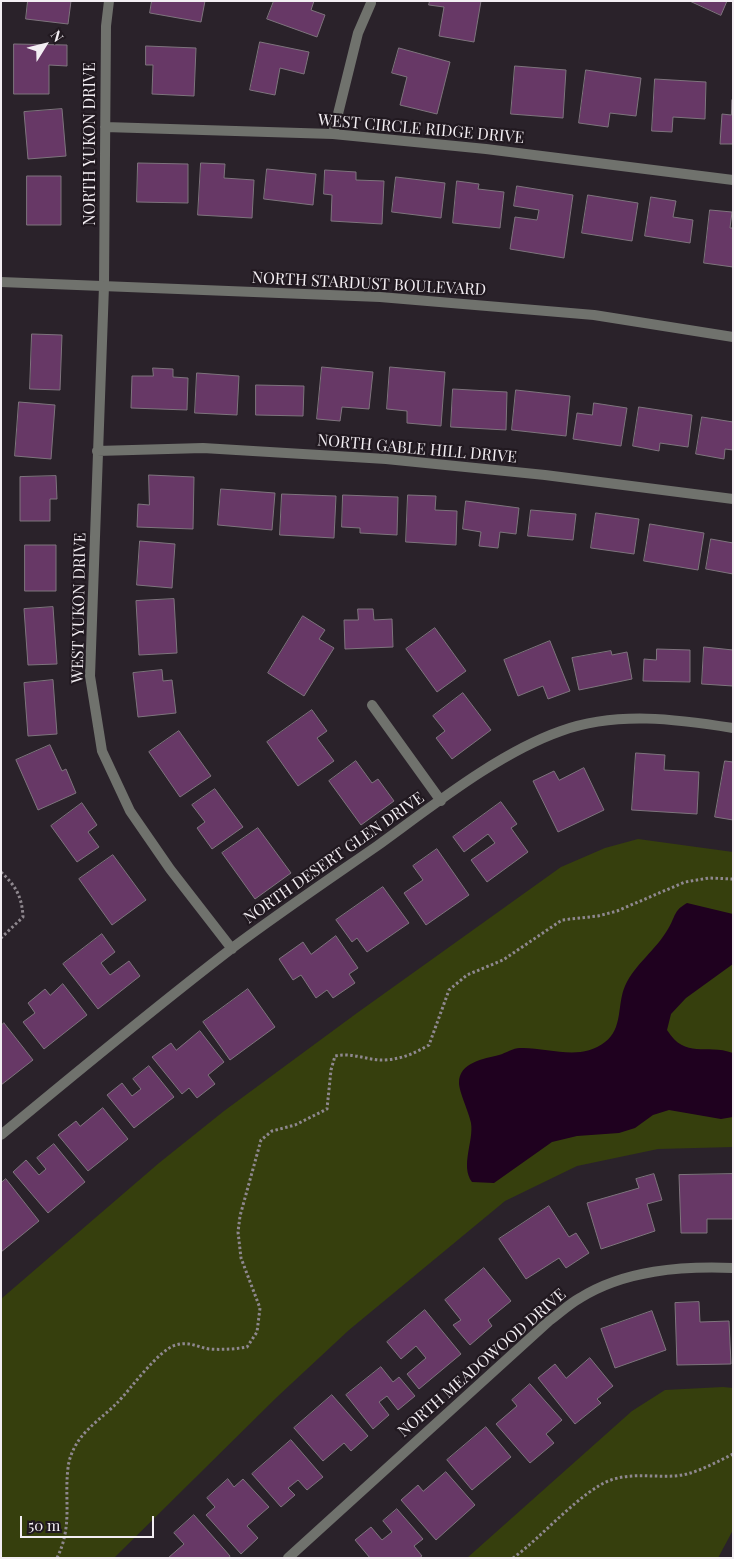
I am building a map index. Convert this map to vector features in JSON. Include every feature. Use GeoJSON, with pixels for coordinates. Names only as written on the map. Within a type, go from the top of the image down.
{"type":"FeatureCollection","features":[{"type":"Feature","properties":{"kind":"street","name":"NORTH YUKON DRIVE"},"geometry":{"type":"LineString","coordinates":[[104,286],[106,26],[109,1]]}},
{"type":"Feature","properties":{"kind":"street"},"geometry":{"type":"LineString","coordinates":[[333,134],[358,33],[371,3]]}},
{"type":"Feature","properties":{"kind":"street","name":"WEST CIRCLE RIDGE DRIVE"},"geometry":{"type":"LineString","coordinates":[[105,127],[333,134],[486,148],[733,180]]}},
{"type":"Feature","properties":{"kind":"street","name":"NORTH STARDUST BOULEVARD"},"geometry":{"type":"LineString","coordinates":[[1,282],[380,297],[594,315],[733,336]]}},
{"type":"Feature","properties":{"kind":"street","name":"WEST YUKON DRIVE"},"geometry":{"type":"LineString","coordinates":[[104,286],[90,676],[102,751],[130,812],[170,869],[232,948]]}},
{"type":"Feature","properties":{"kind":"street","name":"NORTH GABLE HILL DRIVE"},"geometry":{"type":"LineString","coordinates":[[97,450],[203,448],[386,459],[544,475],[733,499]]}},
{"type":"Feature","properties":{"kind":"street"},"geometry":{"type":"LineString","coordinates":[[372,706],[441,801]]}},
{"type":"Feature","properties":{"kind":"street","name":"NORTH DESERT GLEN DRIVE"},"geometry":{"type":"LineString","coordinates":[[1,1135],[75,1073],[232,948],[441,801],[518,750],[562,730],[609,719],[696,722],[733,728]]}},
{"type":"Feature","properties":{"kind":"street","name":"NORTH MEADOWOOD DRIVE"},"geometry":{"type":"LineString","coordinates":[[288,1558],[542,1327],[580,1298],[614,1282],[656,1271],[733,1268]]}},
{"type":"Feature","properties":{"kind":"path"},"geometry":{"type":"LineString","coordinates":[[1,872],[16,886],[22,902],[23,917],[1,938]]}},
{"type":"Feature","properties":{"kind":"path"},"geometry":{"type":"LineString","coordinates":[[57,1558],[62,1547],[67,1525],[68,1469],[72,1453],[80,1439],[118,1402],[145,1370],[174,1345],[190,1343],[208,1348],[229,1350],[247,1347],[258,1332],[260,1308],[241,1258],[238,1232],[253,1163],[261,1140],[272,1131],[304,1121],[327,1109],[331,1070],[335,1056],[345,1054],[384,1060],[409,1056],[429,1045],[437,1026],[441,1007],[449,990],[467,975],[503,960],[562,920],[598,916],[617,911],[685,882],[709,878],[733,879]]}},
{"type":"Feature","properties":{"kind":"path"},"geometry":{"type":"LineString","coordinates":[[513,1558],[534,1543],[593,1488],[630,1474],[670,1476],[688,1474],[733,1454]]}},
{"type":"Feature","properties":{"kind":"green space"},"geometry":{"type":"Polygon","coordinates":[[[638,839],[733,852],[733,1147],[658,1149],[577,1166],[505,1201],[349,1330],[277,1397],[114,1558],[1,1558],[1,1299],[159,1163],[224,1111],[357,1013],[561,867],[605,848],[638,839]]]}},
{"type":"Feature","properties":{"kind":"green space"},"geometry":{"type":"Polygon","coordinates":[[[733,1388],[733,1530],[718,1558],[467,1558],[632,1411],[665,1390],[733,1388]]]}},
{"type":"Feature","properties":{"kind":"shaded area"},"geometry":{"type":"Polygon","coordinates":[[[687,903],[733,914],[733,964],[686,998],[671,1014],[667,1030],[681,1045],[689,1048],[723,1050],[733,1053],[733,1117],[721,1119],[669,1110],[653,1115],[635,1128],[619,1133],[577,1136],[552,1142],[494,1183],[472,1182],[467,1169],[471,1123],[459,1083],[463,1070],[480,1060],[517,1048],[575,1052],[595,1048],[605,1042],[615,1030],[623,993],[629,978],[658,944],[677,911],[687,903]]]}},
{"type":"Feature","properties":{"kind":"building"},"geometry":{"type":"Polygon","coordinates":[[[28,1],[71,1],[68,24],[26,19],[28,1]]]}},
{"type":"Feature","properties":{"kind":"building"},"geometry":{"type":"Polygon","coordinates":[[[152,1],[205,1],[201,22],[150,13],[152,1]]]}},
{"type":"Feature","properties":{"kind":"building"},"geometry":{"type":"Polygon","coordinates":[[[274,1],[314,1],[311,10],[325,15],[317,37],[267,19],[274,1]]]}},
{"type":"Feature","properties":{"kind":"building"},"geometry":{"type":"Polygon","coordinates":[[[430,1],[481,1],[474,42],[439,36],[444,7],[429,5],[430,1]]]}},
{"type":"Feature","properties":{"kind":"building"},"geometry":{"type":"Polygon","coordinates":[[[690,1],[727,1],[721,15],[690,1]]]}},
{"type":"Feature","properties":{"kind":"building"},"geometry":{"type":"Polygon","coordinates":[[[260,42],[309,52],[304,74],[280,68],[275,95],[250,90],[260,42]]]}},
{"type":"Feature","properties":{"kind":"building"},"geometry":{"type":"Polygon","coordinates":[[[14,44],[67,45],[67,66],[49,65],[49,94],[14,94],[14,44]]]}},
{"type":"Feature","properties":{"kind":"building"},"geometry":{"type":"Polygon","coordinates":[[[146,46],[196,48],[194,96],[152,94],[153,65],[146,65],[146,46]]]}},
{"type":"Feature","properties":{"kind":"building"},"geometry":{"type":"Polygon","coordinates":[[[399,48],[450,62],[437,114],[400,105],[407,77],[392,73],[399,48]]]}},
{"type":"Feature","properties":{"kind":"building"},"geometry":{"type":"Polygon","coordinates":[[[515,66],[566,70],[563,118],[511,114],[515,66]]]}},
{"type":"Feature","properties":{"kind":"building"},"geometry":{"type":"Polygon","coordinates":[[[586,70],[641,78],[636,116],[610,113],[608,127],[579,123],[586,70]]]}},
{"type":"Feature","properties":{"kind":"building"},"geometry":{"type":"Polygon","coordinates":[[[655,79],[706,82],[705,119],[673,117],[672,132],[652,131],[655,79]]]}},
{"type":"Feature","properties":{"kind":"building"},"geometry":{"type":"Polygon","coordinates":[[[732,100],[733,144],[720,144],[722,114],[731,115],[732,100]]]}},
{"type":"Feature","properties":{"kind":"building"},"geometry":{"type":"Polygon","coordinates":[[[62,109],[66,156],[28,159],[24,112],[62,109]]]}},
{"type":"Feature","properties":{"kind":"building"},"geometry":{"type":"Polygon","coordinates":[[[138,163],[188,164],[188,203],[137,202],[138,163]]]}},
{"type":"Feature","properties":{"kind":"building"},"geometry":{"type":"Polygon","coordinates":[[[201,163],[225,164],[224,178],[254,180],[252,218],[198,215],[201,163]]]}},
{"type":"Feature","properties":{"kind":"building"},"geometry":{"type":"Polygon","coordinates":[[[267,169],[316,174],[313,205],[264,199],[267,169]]]}},
{"type":"Feature","properties":{"kind":"building"},"geometry":{"type":"Polygon","coordinates":[[[325,170],[356,172],[356,180],[384,181],[382,224],[331,221],[332,195],[324,194],[325,170]]]}},
{"type":"Feature","properties":{"kind":"building"},"geometry":{"type":"Polygon","coordinates":[[[27,176],[61,176],[61,225],[27,225],[27,176]]]}},
{"type":"Feature","properties":{"kind":"building"},"geometry":{"type":"Polygon","coordinates":[[[396,177],[445,183],[441,218],[392,212],[396,177]]]}},
{"type":"Feature","properties":{"kind":"building"},"geometry":{"type":"Polygon","coordinates":[[[457,181],[479,184],[478,189],[504,192],[500,228],[453,223],[457,181]]]}},
{"type":"Feature","properties":{"kind":"building"},"geometry":{"type":"Polygon","coordinates":[[[517,186],[573,195],[564,258],[510,249],[515,217],[537,220],[539,210],[514,206],[517,186]]]}},
{"type":"Feature","properties":{"kind":"building"},"geometry":{"type":"Polygon","coordinates":[[[588,195],[638,203],[632,241],[582,233],[588,195]]]}},
{"type":"Feature","properties":{"kind":"building"},"geometry":{"type":"Polygon","coordinates":[[[651,197],[676,201],[673,217],[693,220],[690,243],[645,236],[651,197]]]}},
{"type":"Feature","properties":{"kind":"building"},"geometry":{"type":"Polygon","coordinates":[[[710,210],[732,212],[730,228],[733,228],[733,267],[704,263],[710,210]]]}},
{"type":"Feature","properties":{"kind":"building"},"geometry":{"type":"Polygon","coordinates":[[[32,334],[62,335],[60,390],[30,389],[32,334]]]}},
{"type":"Feature","properties":{"kind":"building"},"geometry":{"type":"Polygon","coordinates":[[[322,367],[373,372],[369,409],[342,407],[340,421],[317,419],[322,367]]]}},
{"type":"Feature","properties":{"kind":"building"},"geometry":{"type":"Polygon","coordinates":[[[390,367],[445,372],[441,426],[407,423],[407,411],[387,409],[390,367]]]}},
{"type":"Feature","properties":{"kind":"building"},"geometry":{"type":"Polygon","coordinates":[[[153,368],[173,369],[173,377],[188,378],[187,410],[131,408],[132,376],[153,376],[153,368]]]}},
{"type":"Feature","properties":{"kind":"building"},"geometry":{"type":"Polygon","coordinates":[[[197,373],[239,376],[237,415],[195,413],[197,373]]]}},
{"type":"Feature","properties":{"kind":"building"},"geometry":{"type":"Polygon","coordinates":[[[256,385],[304,386],[303,416],[256,415],[256,385]]]}},
{"type":"Feature","properties":{"kind":"building"},"geometry":{"type":"Polygon","coordinates":[[[453,389],[507,392],[506,430],[451,427],[453,389]]]}},
{"type":"Feature","properties":{"kind":"building"},"geometry":{"type":"Polygon","coordinates":[[[516,390],[570,396],[566,436],[512,430],[516,390]]]}},
{"type":"Feature","properties":{"kind":"building"},"geometry":{"type":"Polygon","coordinates":[[[19,402],[55,405],[51,459],[15,456],[19,402]]]}},
{"type":"Feature","properties":{"kind":"building"},"geometry":{"type":"Polygon","coordinates":[[[594,403],[627,408],[621,446],[573,439],[577,413],[592,415],[594,403]]]}},
{"type":"Feature","properties":{"kind":"building"},"geometry":{"type":"Polygon","coordinates":[[[639,407],[692,415],[688,447],[660,443],[659,451],[633,446],[639,407]]]}},
{"type":"Feature","properties":{"kind":"building"},"geometry":{"type":"Polygon","coordinates":[[[702,417],[733,422],[733,450],[725,449],[724,459],[696,454],[702,417]]]}},
{"type":"Feature","properties":{"kind":"building"},"geometry":{"type":"Polygon","coordinates":[[[149,475],[194,477],[193,529],[137,527],[138,504],[149,505],[149,475]]]}},
{"type":"Feature","properties":{"kind":"building"},"geometry":{"type":"Polygon","coordinates":[[[56,476],[57,499],[50,499],[50,521],[20,521],[20,477],[56,476]]]}},
{"type":"Feature","properties":{"kind":"building"},"geometry":{"type":"Polygon","coordinates":[[[221,489],[275,493],[272,530],[218,525],[221,489]]]}},
{"type":"Feature","properties":{"kind":"building"},"geometry":{"type":"Polygon","coordinates":[[[282,494],[336,496],[334,538],[280,535],[282,494]]]}},
{"type":"Feature","properties":{"kind":"building"},"geometry":{"type":"Polygon","coordinates":[[[343,495],[398,497],[397,535],[360,533],[360,528],[342,527],[343,495]]]}},
{"type":"Feature","properties":{"kind":"building"},"geometry":{"type":"Polygon","coordinates":[[[408,495],[436,496],[435,510],[457,511],[456,545],[406,542],[408,495]]]}},
{"type":"Feature","properties":{"kind":"building"},"geometry":{"type":"Polygon","coordinates":[[[466,501],[519,508],[516,534],[500,532],[498,548],[479,546],[481,532],[463,529],[466,501]]]}},
{"type":"Feature","properties":{"kind":"building"},"geometry":{"type":"Polygon","coordinates":[[[531,510],[576,514],[573,540],[528,536],[531,510]]]}},
{"type":"Feature","properties":{"kind":"building"},"geometry":{"type":"Polygon","coordinates":[[[596,513],[639,519],[634,554],[591,548],[596,513]]]}},
{"type":"Feature","properties":{"kind":"building"},"geometry":{"type":"Polygon","coordinates":[[[650,524],[704,533],[698,570],[644,561],[650,524]]]}},
{"type":"Feature","properties":{"kind":"building"},"geometry":{"type":"Polygon","coordinates":[[[711,539],[733,543],[733,574],[706,569],[711,539]]]}},
{"type":"Feature","properties":{"kind":"building"},"geometry":{"type":"Polygon","coordinates":[[[140,541],[175,544],[172,588],[137,585],[140,541]]]}},
{"type":"Feature","properties":{"kind":"building"},"geometry":{"type":"Polygon","coordinates":[[[25,545],[56,545],[56,591],[25,591],[25,545]]]}},
{"type":"Feature","properties":{"kind":"building"},"geometry":{"type":"Polygon","coordinates":[[[174,599],[177,653],[139,655],[136,601],[174,599]]]}},
{"type":"Feature","properties":{"kind":"building"},"geometry":{"type":"Polygon","coordinates":[[[53,607],[57,664],[28,665],[24,609],[53,607]]]}},
{"type":"Feature","properties":{"kind":"building"},"geometry":{"type":"Polygon","coordinates":[[[358,609],[373,609],[374,620],[392,619],[393,647],[345,649],[344,620],[358,620],[358,609]]]}},
{"type":"Feature","properties":{"kind":"building"},"geometry":{"type":"Polygon","coordinates":[[[303,616],[325,630],[319,639],[334,648],[304,696],[268,673],[303,616]]]}},
{"type":"Feature","properties":{"kind":"building"},"geometry":{"type":"Polygon","coordinates":[[[435,628],[466,671],[437,692],[406,649],[435,628]]]}},
{"type":"Feature","properties":{"kind":"building"},"geometry":{"type":"Polygon","coordinates":[[[550,641],[570,691],[548,699],[543,686],[518,696],[504,660],[550,641]]]}},
{"type":"Feature","properties":{"kind":"building"},"geometry":{"type":"Polygon","coordinates":[[[704,647],[733,650],[733,686],[702,684],[704,647]]]}},
{"type":"Feature","properties":{"kind":"building"},"geometry":{"type":"Polygon","coordinates":[[[657,649],[690,650],[690,682],[643,681],[644,659],[656,660],[657,649]]]}},
{"type":"Feature","properties":{"kind":"building"},"geometry":{"type":"Polygon","coordinates":[[[611,651],[612,655],[627,652],[632,679],[579,690],[572,658],[611,651]]]}},
{"type":"Feature","properties":{"kind":"building"},"geometry":{"type":"Polygon","coordinates":[[[162,670],[163,681],[172,680],[176,713],[138,717],[133,673],[162,670]]]}},
{"type":"Feature","properties":{"kind":"building"},"geometry":{"type":"Polygon","coordinates":[[[53,680],[57,734],[28,736],[24,683],[53,680]]]}},
{"type":"Feature","properties":{"kind":"building"},"geometry":{"type":"Polygon","coordinates":[[[463,693],[491,730],[452,759],[436,738],[445,731],[433,716],[463,693]]]}},
{"type":"Feature","properties":{"kind":"building"},"geometry":{"type":"Polygon","coordinates":[[[312,710],[327,731],[317,738],[334,761],[298,786],[267,742],[312,710]]]}},
{"type":"Feature","properties":{"kind":"building"},"geometry":{"type":"Polygon","coordinates":[[[179,731],[211,776],[180,797],[149,752],[179,731]]]}},
{"type":"Feature","properties":{"kind":"building"},"geometry":{"type":"Polygon","coordinates":[[[50,745],[62,771],[66,769],[76,793],[38,810],[16,760],[50,745]]]}},
{"type":"Feature","properties":{"kind":"building"},"geometry":{"type":"Polygon","coordinates":[[[636,753],[665,755],[664,770],[699,772],[697,814],[632,810],[636,753]]]}},
{"type":"Feature","properties":{"kind":"building"},"geometry":{"type":"Polygon","coordinates":[[[356,761],[372,783],[378,779],[394,801],[361,825],[329,781],[356,761]]]}},
{"type":"Feature","properties":{"kind":"building"},"geometry":{"type":"Polygon","coordinates":[[[725,761],[733,762],[733,820],[715,817],[725,761]]]}},
{"type":"Feature","properties":{"kind":"building"},"geometry":{"type":"Polygon","coordinates":[[[584,768],[604,810],[558,832],[533,781],[554,771],[559,780],[584,768]]]}},
{"type":"Feature","properties":{"kind":"building"},"geometry":{"type":"Polygon","coordinates":[[[215,789],[243,827],[212,849],[197,828],[205,822],[192,805],[215,789]]]}},
{"type":"Feature","properties":{"kind":"building"},"geometry":{"type":"Polygon","coordinates":[[[501,802],[517,824],[511,828],[528,852],[487,882],[471,860],[495,843],[488,834],[464,852],[453,837],[501,802]]]}},
{"type":"Feature","properties":{"kind":"building"},"geometry":{"type":"Polygon","coordinates":[[[82,803],[97,825],[88,832],[99,847],[77,862],[51,826],[82,803]]]}},
{"type":"Feature","properties":{"kind":"building"},"geometry":{"type":"Polygon","coordinates":[[[258,828],[291,873],[255,899],[222,853],[258,828]]]}},
{"type":"Feature","properties":{"kind":"building"},"geometry":{"type":"Polygon","coordinates":[[[437,849],[469,895],[426,925],[404,893],[423,880],[413,866],[437,849]]]}},
{"type":"Feature","properties":{"kind":"building"},"geometry":{"type":"Polygon","coordinates":[[[113,855],[146,900],[112,925],[79,879],[113,855]]]}},
{"type":"Feature","properties":{"kind":"building"},"geometry":{"type":"Polygon","coordinates":[[[383,887],[409,923],[367,952],[357,938],[352,942],[336,920],[383,887]]]}},
{"type":"Feature","properties":{"kind":"building"},"geometry":{"type":"Polygon","coordinates":[[[102,934],[115,952],[101,963],[110,975],[129,961],[140,976],[98,1009],[63,964],[102,934]]]}},
{"type":"Feature","properties":{"kind":"building"},"geometry":{"type":"Polygon","coordinates":[[[336,936],[358,968],[349,974],[355,983],[333,998],[327,990],[316,998],[301,975],[293,980],[279,959],[303,942],[311,954],[336,936]]]}},
{"type":"Feature","properties":{"kind":"building"},"geometry":{"type":"Polygon","coordinates":[[[63,984],[87,1015],[44,1049],[23,1022],[35,1013],[28,1003],[45,989],[50,995],[63,984]]]}},
{"type":"Feature","properties":{"kind":"building"},"geometry":{"type":"Polygon","coordinates":[[[248,989],[275,1027],[230,1060],[203,1022],[248,989]]]}},
{"type":"Feature","properties":{"kind":"building"},"geometry":{"type":"Polygon","coordinates":[[[4,1023],[33,1060],[1,1085],[1,1026],[4,1023]]]}},
{"type":"Feature","properties":{"kind":"building"},"geometry":{"type":"Polygon","coordinates":[[[200,1031],[224,1062],[208,1075],[215,1084],[197,1098],[189,1088],[182,1094],[152,1057],[171,1043],[176,1050],[200,1031]]]}},
{"type":"Feature","properties":{"kind":"building"},"geometry":{"type":"Polygon","coordinates":[[[149,1066],[174,1097],[134,1128],[107,1095],[122,1083],[132,1096],[141,1089],[133,1079],[149,1066]]]}},
{"type":"Feature","properties":{"kind":"building"},"geometry":{"type":"Polygon","coordinates":[[[103,1108],[128,1139],[88,1171],[58,1135],[76,1121],[80,1126],[103,1108]]]}},
{"type":"Feature","properties":{"kind":"building"},"geometry":{"type":"Polygon","coordinates":[[[54,1144],[85,1182],[48,1213],[13,1172],[26,1160],[39,1175],[46,1169],[37,1158],[54,1144]]]}},
{"type":"Feature","properties":{"kind":"building"},"geometry":{"type":"Polygon","coordinates":[[[654,1174],[662,1200],[647,1204],[655,1231],[601,1249],[587,1203],[639,1188],[636,1179],[654,1174]]]}},
{"type":"Feature","properties":{"kind":"building"},"geometry":{"type":"Polygon","coordinates":[[[733,1174],[733,1219],[707,1219],[707,1233],[681,1233],[679,1175],[733,1174]]]}},
{"type":"Feature","properties":{"kind":"building"},"geometry":{"type":"Polygon","coordinates":[[[6,1179],[39,1221],[1,1252],[1,1183],[6,1179]]]}},
{"type":"Feature","properties":{"kind":"building"},"geometry":{"type":"Polygon","coordinates":[[[549,1206],[569,1237],[576,1233],[589,1253],[566,1268],[559,1258],[526,1279],[499,1239],[549,1206]]]}},
{"type":"Feature","properties":{"kind":"building"},"geometry":{"type":"Polygon","coordinates":[[[484,1268],[511,1301],[488,1320],[492,1326],[470,1345],[453,1325],[461,1320],[445,1300],[484,1268]]]}},
{"type":"Feature","properties":{"kind":"building"},"geometry":{"type":"Polygon","coordinates":[[[699,1302],[700,1322],[729,1321],[731,1364],[677,1365],[675,1303],[699,1302]]]}},
{"type":"Feature","properties":{"kind":"building"},"geometry":{"type":"Polygon","coordinates":[[[425,1310],[461,1354],[419,1389],[407,1374],[426,1358],[416,1346],[401,1359],[387,1342],[425,1310]]]}},
{"type":"Feature","properties":{"kind":"building"},"geometry":{"type":"Polygon","coordinates":[[[652,1311],[666,1350],[615,1368],[601,1329],[652,1311]]]}},
{"type":"Feature","properties":{"kind":"building"},"geometry":{"type":"Polygon","coordinates":[[[590,1358],[613,1386],[597,1399],[601,1403],[575,1424],[538,1378],[555,1364],[566,1378],[590,1358]]]}},
{"type":"Feature","properties":{"kind":"building"},"geometry":{"type":"Polygon","coordinates":[[[381,1367],[393,1382],[399,1377],[415,1396],[398,1410],[387,1396],[379,1402],[389,1415],[373,1429],[346,1395],[381,1367]]]}},
{"type":"Feature","properties":{"kind":"building"},"geometry":{"type":"Polygon","coordinates":[[[530,1384],[562,1420],[546,1434],[554,1443],[530,1463],[496,1424],[517,1406],[512,1400],[530,1384]]]}},
{"type":"Feature","properties":{"kind":"building"},"geometry":{"type":"Polygon","coordinates":[[[332,1395],[368,1436],[351,1451],[344,1443],[323,1461],[294,1428],[332,1395]]]}},
{"type":"Feature","properties":{"kind":"building"},"geometry":{"type":"Polygon","coordinates":[[[486,1427],[511,1457],[472,1490],[447,1460],[486,1427]]]}},
{"type":"Feature","properties":{"kind":"building"},"geometry":{"type":"Polygon","coordinates":[[[291,1440],[323,1477],[307,1490],[298,1480],[288,1488],[295,1495],[281,1507],[252,1474],[291,1440]]]}},
{"type":"Feature","properties":{"kind":"building"},"geometry":{"type":"Polygon","coordinates":[[[446,1472],[475,1505],[436,1540],[401,1500],[418,1485],[423,1491],[446,1472]]]}},
{"type":"Feature","properties":{"kind":"building"},"geometry":{"type":"Polygon","coordinates":[[[228,1479],[234,1487],[243,1479],[269,1507],[247,1526],[258,1538],[241,1554],[206,1515],[215,1507],[207,1498],[228,1479]]]}},
{"type":"Feature","properties":{"kind":"building"},"geometry":{"type":"Polygon","coordinates":[[[397,1509],[423,1539],[414,1546],[422,1556],[419,1558],[370,1558],[355,1540],[371,1527],[382,1540],[392,1532],[383,1521],[397,1509]]]}},
{"type":"Feature","properties":{"kind":"building"},"geometry":{"type":"Polygon","coordinates":[[[194,1515],[230,1556],[229,1558],[168,1558],[184,1544],[174,1533],[194,1515]]]}}]}
